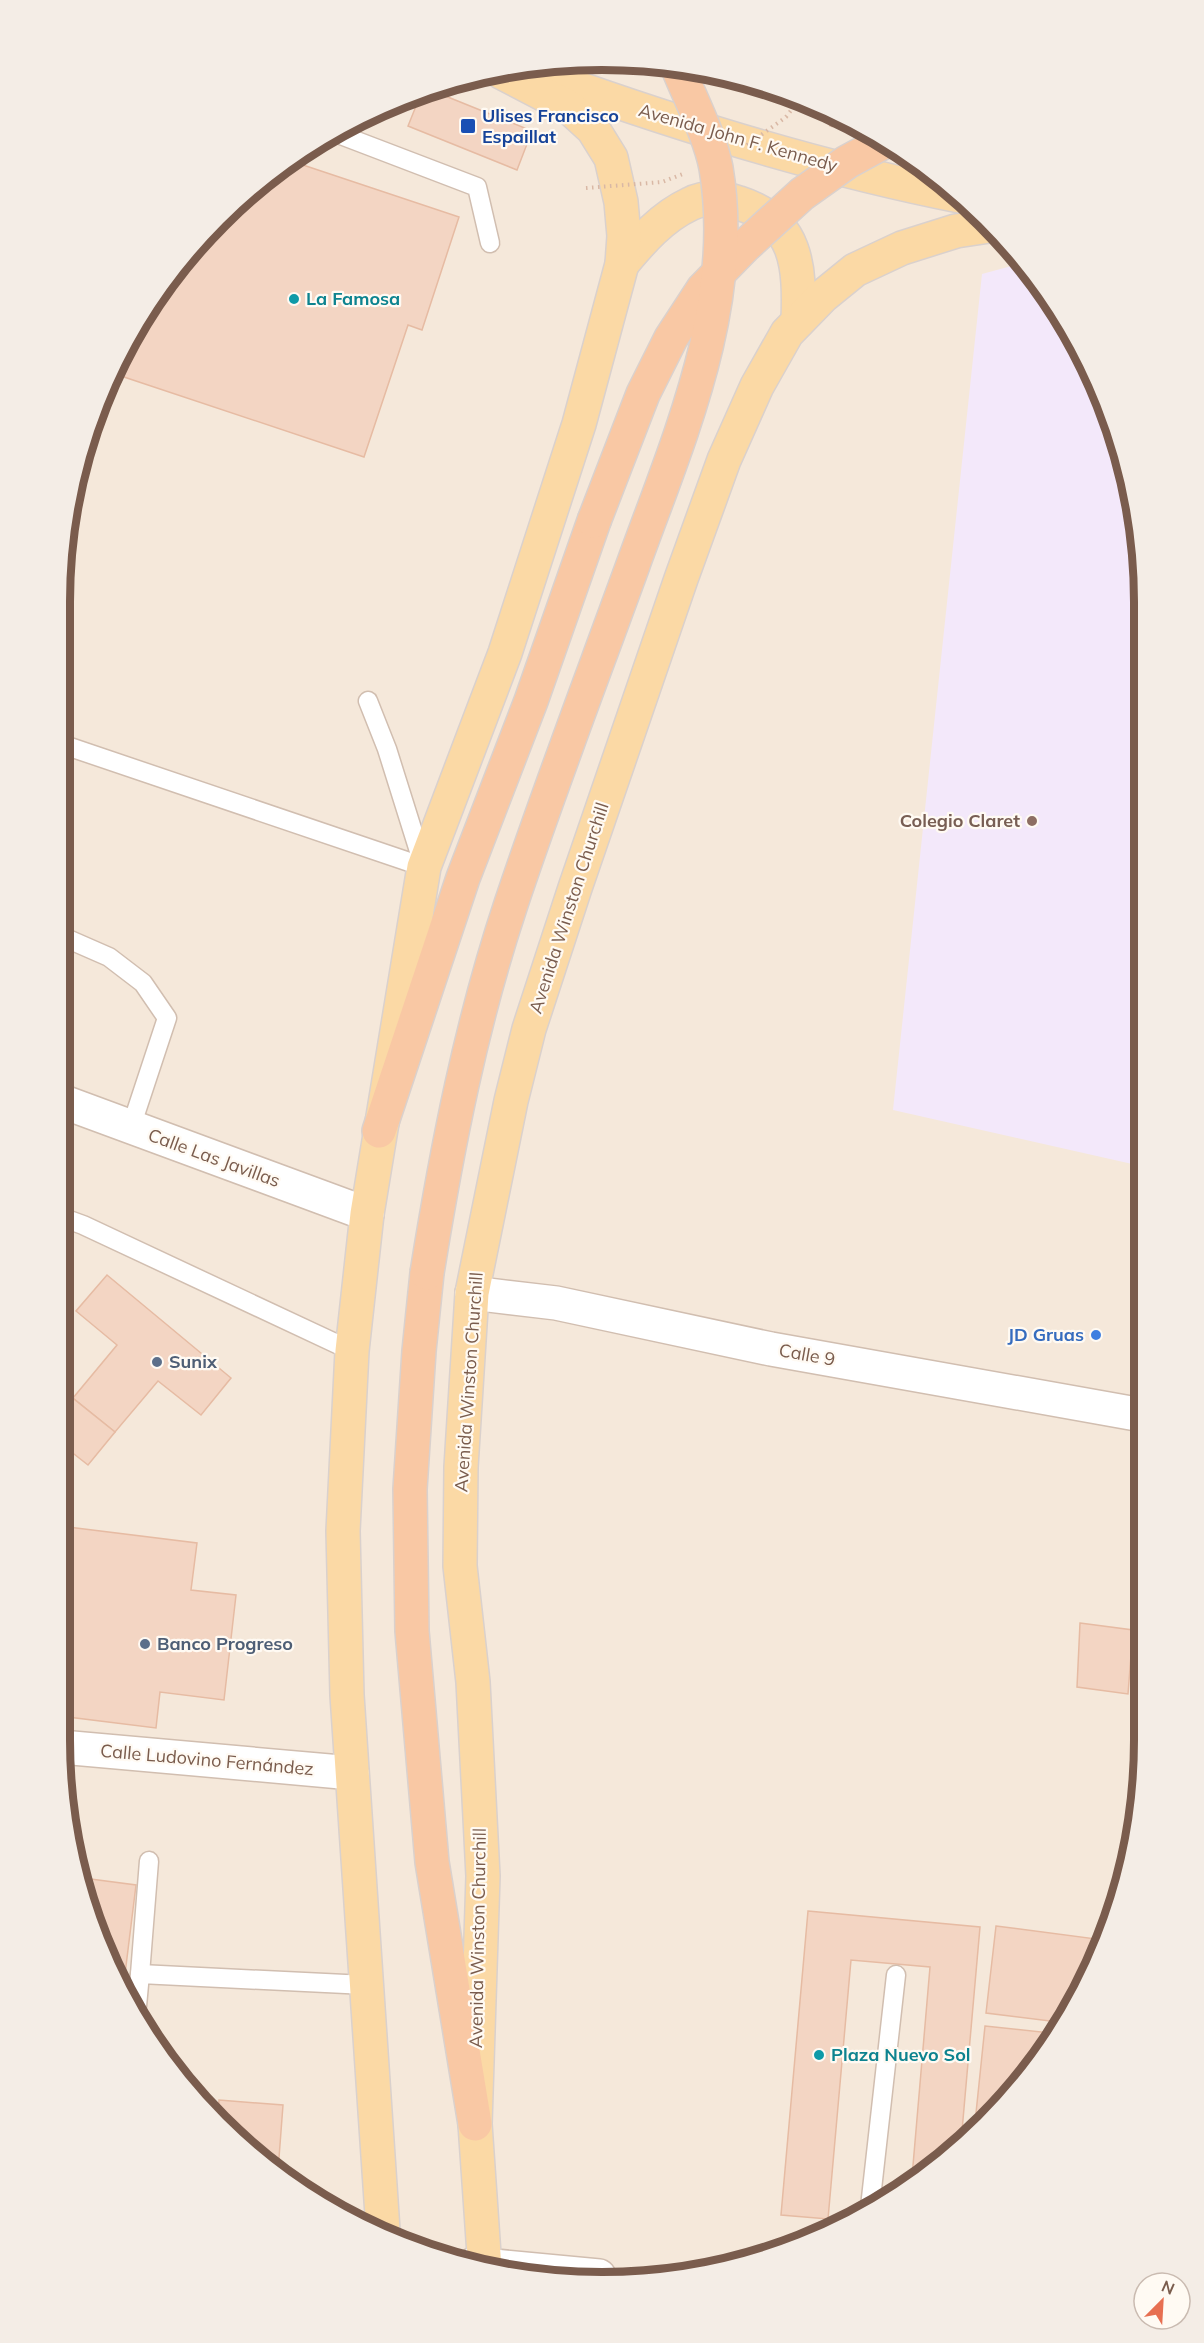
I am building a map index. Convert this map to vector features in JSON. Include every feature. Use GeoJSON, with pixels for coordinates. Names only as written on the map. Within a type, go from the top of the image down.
{"type":"FeatureCollection","features":[{"type":"Feature","properties":{"kind":"highway"},"geometry":{"type":"LineString","coordinates":[[475,2124],[432,1862],[412,1631],[411,1489],[419,1352],[427,1273],[441,1182],[465,1069],[510,905],[687,413],[712,326],[720,238],[716,167],[681,77]]}},
{"type":"Feature","properties":{"kind":"highway"},"geometry":{"type":"LineString","coordinates":[[379,1131],[463,878],[531,701],[594,521],[643,394],[671,339],[704,289],[745,246],[802,194],[847,162],[875,147]]}},
{"type":"Feature","properties":{"kind":"main road","name":"Avenida John F. Kennedy"},"geometry":{"type":"LineString","coordinates":[[541,74],[627,105],[772,151],[939,191]]}},
{"type":"Feature","properties":{"kind":"main road"},"geometry":{"type":"LineString","coordinates":[[383,2225],[347,1695],[343,1531],[352,1351],[367,1214],[424,867],[505,653],[579,424],[622,264],[624,236],[621,202],[611,158],[593,129],[570,108],[513,78]]}},
{"type":"Feature","properties":{"kind":"main road"},"geometry":{"type":"LineString","coordinates":[[622,264],[643,238],[664,220],[691,203],[720,196],[752,207],[781,226],[793,253],[799,285],[798,321]]}},
{"type":"Feature","properties":{"kind":"main road","name":"Avenida Winston Churchill"},"geometry":{"type":"LineString","coordinates":[[482,2258],[475,2124],[483,1876],[473,1682],[460,1566],[461,1467],[472,1293],[510,1101],[529,1029],[582,866],[724,459],[757,386],[787,333],[855,270],[902,248],[956,231],[979,227]]}},
{"type":"Feature","properties":{"kind":"street","name":"Calle Las Javillas"},"geometry":{"type":"LineString","coordinates":[[71,1105],[367,1214]]}},
{"type":"Feature","properties":{"kind":"street","name":"Calle 9"},"geometry":{"type":"LineString","coordinates":[[472,1293],[556,1303],[771,1349],[1133,1413]]}},
{"type":"Feature","properties":{"kind":"street","name":"Calle Ludovino Fernández"},"geometry":{"type":"LineString","coordinates":[[71,1748],[352,1773]]}},
{"type":"Feature","properties":{"kind":"lane"},"geometry":{"type":"LineString","coordinates":[[346,137],[477,187],[490,243]]}},
{"type":"Feature","properties":{"kind":"lane"},"geometry":{"type":"LineString","coordinates":[[368,701],[387,749],[424,867]]}},
{"type":"Feature","properties":{"kind":"lane"},"geometry":{"type":"LineString","coordinates":[[71,747],[424,867]]}},
{"type":"Feature","properties":{"kind":"lane"},"geometry":{"type":"LineString","coordinates":[[71,940],[109,957],[143,983],[167,1018],[131,1127]]}},
{"type":"Feature","properties":{"kind":"lane"},"geometry":{"type":"LineString","coordinates":[[71,1221],[352,1351]]}},
{"type":"Feature","properties":{"kind":"lane"},"geometry":{"type":"LineString","coordinates":[[138,1999],[149,1861]]}},
{"type":"Feature","properties":{"kind":"lane"},"geometry":{"type":"LineString","coordinates":[[140,1974],[366,1985]]}},
{"type":"Feature","properties":{"kind":"lane"},"geometry":{"type":"LineString","coordinates":[[871,2199],[896,1975]]}},
{"type":"Feature","properties":{"kind":"shaded area"},"geometry":{"type":"Polygon","coordinates":[[[602,70],[637,72],[671,75],[740,89],[773,99],[837,125],[868,142],[926,180],[978,226],[1024,278],[1062,336],[1093,399],[1115,464],[1129,533],[1133,602],[1132,1776],[1129,1810],[1115,1879],[1105,1912],[1079,1976],[1062,2007],[1024,2065],[978,2117],[926,2163],[868,2201],[837,2218],[773,2244],[740,2254],[671,2268],[637,2271],[567,2271],[498,2262],[431,2244],[399,2232],[336,2201],[278,2163],[226,2117],[202,2091],[180,2065],[142,2007],[111,1944],[89,1879],[81,1845],[72,1776],[72,567],[75,533],[89,464],[99,431],[125,367],[142,336],[180,278],[226,226],[252,202],[278,180],[336,142],[367,125],[431,99],[498,81],[533,75],[602,70]]]}},
{"type":"Feature","properties":{"kind":"shaded area","name":"Colegio Claret"},"geometry":{"type":"Polygon","coordinates":[[[1013,266],[1062,336],[1079,367],[1105,431],[1123,498],[1129,533],[1133,602],[1133,1164],[893,1110],[982,274],[1013,266]]]}},
{"type":"Feature","properties":{"kind":"building","name":"Ulises Francisco Espaillat"},"geometry":{"type":"Polygon","coordinates":[[[443,95],[532,131],[517,170],[408,126],[417,104],[443,95]]]}},
{"type":"Feature","properties":{"kind":"building","name":"La Famosa"},"geometry":{"type":"Polygon","coordinates":[[[301,164],[459,217],[422,330],[408,325],[364,457],[121,376],[160,307],[202,252],[252,202],[301,164]]]}},
{"type":"Feature","properties":{"kind":"building","name":"Sunix"},"geometry":{"type":"Polygon","coordinates":[[[107,1275],[231,1378],[201,1415],[158,1381],[115,1432],[73,1398],[117,1345],[76,1311],[107,1275]]]}},
{"type":"Feature","properties":{"kind":"building"},"geometry":{"type":"Polygon","coordinates":[[[71,1397],[115,1432],[88,1465],[71,1452],[71,1397]]]}},
{"type":"Feature","properties":{"kind":"building","name":"Banco Progreso"},"geometry":{"type":"Polygon","coordinates":[[[71,1527],[197,1543],[191,1590],[236,1595],[224,1700],[160,1692],[156,1728],[71,1717],[71,1527]]]}},
{"type":"Feature","properties":{"kind":"building"},"geometry":{"type":"Polygon","coordinates":[[[1080,1623],[1133,1630],[1128,1694],[1077,1687],[1080,1623]]]}},
{"type":"Feature","properties":{"kind":"building"},"geometry":{"type":"Polygon","coordinates":[[[89,1879],[136,1885],[125,1976],[99,1912],[89,1879]]]}},
{"type":"Feature","properties":{"kind":"building","name":"Plaza Nuevo Sol"},"geometry":{"type":"Polygon","coordinates":[[[808,1911],[980,1927],[962,2132],[912,2172],[930,1967],[851,1960],[828,2219],[781,2215],[808,1911]]]}},
{"type":"Feature","properties":{"kind":"building"},"geometry":{"type":"Polygon","coordinates":[[[996,1926],[1095,1939],[1079,1976],[1053,2021],[986,2013],[996,1926]]]}},
{"type":"Feature","properties":{"kind":"building"},"geometry":{"type":"Polygon","coordinates":[[[985,2026],[1046,2032],[1024,2065],[1002,2091],[981,2114],[976,2113],[985,2026]]]}},
{"type":"Feature","properties":{"kind":"building"},"geometry":{"type":"Polygon","coordinates":[[[219,2100],[283,2105],[279,2163],[252,2141],[219,2109],[219,2100]]]}},
{"type":"Feature","properties":{"kind":"place","name":"Ulises Francisco Espaillat"},"geometry":{"type":"Point","coordinates":[468,126]}},
{"type":"Feature","properties":{"kind":"place","name":"La Famosa"},"geometry":{"type":"Point","coordinates":[294,299]}},
{"type":"Feature","properties":{"kind":"place","name":"Colegio Claret"},"geometry":{"type":"Point","coordinates":[1032,821]}},
{"type":"Feature","properties":{"kind":"place","name":"JD Gruas"},"geometry":{"type":"Point","coordinates":[1096,1335]}},
{"type":"Feature","properties":{"kind":"place","name":"Sunix"},"geometry":{"type":"Point","coordinates":[157,1362]}},
{"type":"Feature","properties":{"kind":"place","name":"Banco Progreso"},"geometry":{"type":"Point","coordinates":[145,1644]}},
{"type":"Feature","properties":{"kind":"place","name":"Plaza Nuevo Sol"},"geometry":{"type":"Point","coordinates":[819,2055]}}]}
